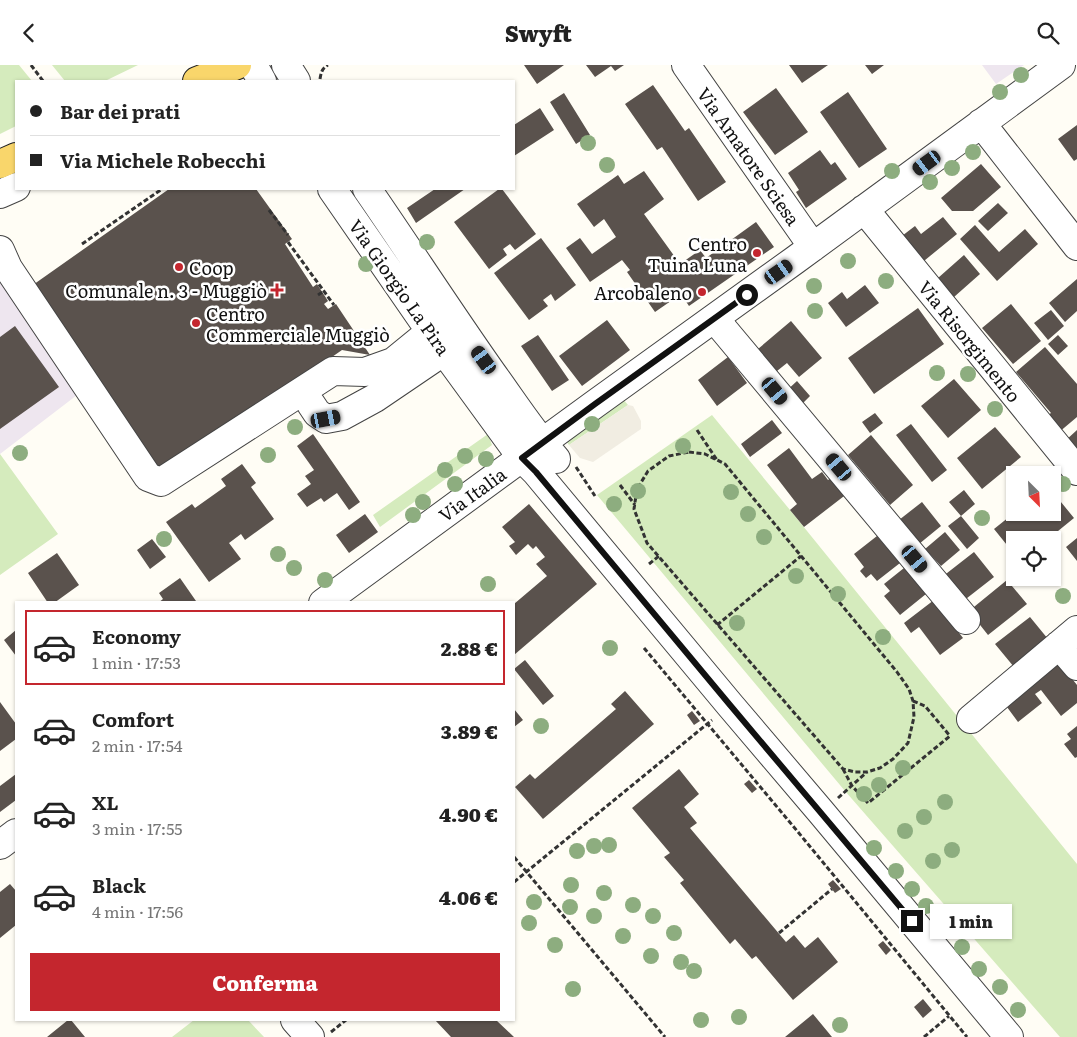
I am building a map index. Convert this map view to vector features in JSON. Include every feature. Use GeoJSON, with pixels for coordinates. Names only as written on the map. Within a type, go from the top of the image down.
{"type":"FeatureCollection","features":[{"type":"Feature","properties":{"kind":"main road"},"geometry":{"type":"LineString","coordinates":[[200,80],[237,65]]}},
{"type":"Feature","properties":{"kind":"main road"},"geometry":{"type":"LineString","coordinates":[[0,164],[15,157]]}},
{"type":"Feature","properties":{"kind":"street"},"geometry":{"type":"LineString","coordinates":[[253,65],[261,80]]}},
{"type":"Feature","properties":{"kind":"street"},"geometry":{"type":"LineString","coordinates":[[286,65],[295,80]]}},
{"type":"Feature","properties":{"kind":"street","name":"Via Amatore Sciesa"},"geometry":{"type":"LineString","coordinates":[[686,65],[812,247]]}},
{"type":"Feature","properties":{"kind":"street","name":"Via Italia"},"geometry":{"type":"LineString","coordinates":[[326,601],[548,455],[715,317],[1061,65]]}},
{"type":"Feature","properties":{"kind":"street"},"geometry":{"type":"LineString","coordinates":[[981,123],[1077,246]]}},
{"type":"Feature","properties":{"kind":"street"},"geometry":{"type":"LineString","coordinates":[[0,194],[15,187]]}},
{"type":"Feature","properties":{"kind":"street","name":"Via Giorgio La Pira"},"geometry":{"type":"LineString","coordinates":[[333,190],[438,341],[548,455]]}},
{"type":"Feature","properties":{"kind":"street","name":"Via Giorgio La Pira"},"geometry":{"type":"LineString","coordinates":[[368,190],[548,455]]}},
{"type":"Feature","properties":{"kind":"street","name":"Via Risorgimento"},"geometry":{"type":"LineString","coordinates":[[864,209],[1077,471]]}},
{"type":"Feature","properties":{"kind":"street"},"geometry":{"type":"LineString","coordinates":[[0,250],[8,268],[148,477],[161,482],[333,371],[365,372],[393,362],[438,341]]}},
{"type":"Feature","properties":{"kind":"street"},"geometry":{"type":"LineString","coordinates":[[715,317],[966,620]]}},
{"type":"Feature","properties":{"kind":"street"},"geometry":{"type":"LineString","coordinates":[[311,404],[317,413],[326,419],[342,417],[375,398],[438,341],[460,326]]}},
{"type":"Feature","properties":{"kind":"street"},"geometry":{"type":"LineString","coordinates":[[375,398],[381,382],[393,362]]}},
{"type":"Feature","properties":{"kind":"street"},"geometry":{"type":"LineString","coordinates":[[548,455],[536,472],[1009,1037]]}},
{"type":"Feature","properties":{"kind":"street"},"geometry":{"type":"LineString","coordinates":[[971,719],[1068,637],[1077,666]]}},
{"type":"Feature","properties":{"kind":"street"},"geometry":{"type":"LineString","coordinates":[[0,845],[15,834]]}},
{"type":"Feature","properties":{"kind":"street"},"geometry":{"type":"LineString","coordinates":[[296,1021],[310,1037]]}},
{"type":"Feature","properties":{"kind":"path"},"geometry":{"type":"LineString","coordinates":[[31,65],[42,80]]}},
{"type":"Feature","properties":{"kind":"path"},"geometry":{"type":"LineString","coordinates":[[319,80],[324,67],[328,65]]}},
{"type":"Feature","properties":{"kind":"path"},"geometry":{"type":"LineString","coordinates":[[82,244],[161,190]]}},
{"type":"Feature","properties":{"kind":"path"},"geometry":{"type":"LineString","coordinates":[[270,210],[288,235]]}},
{"type":"Feature","properties":{"kind":"path"},"geometry":{"type":"LineString","coordinates":[[288,242],[334,305]]}},
{"type":"Feature","properties":{"kind":"path"},"geometry":{"type":"LineString","coordinates":[[318,295],[324,291]]}},
{"type":"Feature","properties":{"kind":"path"},"geometry":{"type":"LineString","coordinates":[[697,430],[718,461]]}},
{"type":"Feature","properties":{"kind":"path"},"geometry":{"type":"LineString","coordinates":[[843,769],[855,772],[868,772],[880,768],[893,759],[908,743],[914,717],[913,701],[909,689],[725,464],[705,454],[689,452],[669,456],[648,471],[637,489],[634,509],[648,543],[843,769],[852,786],[868,803],[950,736],[925,706],[913,701]]}},
{"type":"Feature","properties":{"kind":"path"},"geometry":{"type":"LineString","coordinates":[[548,455],[595,496]]}},
{"type":"Feature","properties":{"kind":"path"},"geometry":{"type":"LineString","coordinates":[[620,485],[635,506]]}},
{"type":"Feature","properties":{"kind":"path"},"geometry":{"type":"LineString","coordinates":[[649,564],[659,556]]}},
{"type":"Feature","properties":{"kind":"path"},"geometry":{"type":"LineString","coordinates":[[718,625],[801,556]]}},
{"type":"Feature","properties":{"kind":"path"},"geometry":{"type":"LineString","coordinates":[[644,649],[967,1037]]}},
{"type":"Feature","properties":{"kind":"path"},"geometry":{"type":"LineString","coordinates":[[515,881],[730,705]]}},
{"type":"Feature","properties":{"kind":"path"},"geometry":{"type":"LineString","coordinates":[[845,791],[868,772]]}},
{"type":"Feature","properties":{"kind":"path"},"geometry":{"type":"LineString","coordinates":[[515,858],[664,1037]]}},
{"type":"Feature","properties":{"kind":"path"},"geometry":{"type":"LineString","coordinates":[[779,933],[832,889]]}},
{"type":"Feature","properties":{"kind":"path"},"geometry":{"type":"LineString","coordinates":[[924,1037],[949,1016]]}},
{"type":"Feature","properties":{"kind":"path"},"geometry":{"type":"LineString","coordinates":[[326,1037],[345,1021]]}},
{"type":"Feature","properties":{"kind":"shaded area"},"geometry":{"type":"Polygon","coordinates":[[[982,65],[1024,65],[996,84],[982,65]]]}},
{"type":"Feature","properties":{"kind":"shaded area"},"geometry":{"type":"Polygon","coordinates":[[[0,278],[81,392],[0,454],[0,278]]]}},
{"type":"Feature","properties":{"kind":"shaded area"},"geometry":{"type":"Polygon","coordinates":[[[628,405],[633,406],[641,421],[641,429],[593,462],[580,458],[569,445],[628,405]]]}},
{"type":"Feature","properties":{"kind":"green space"},"geometry":{"type":"Polygon","coordinates":[[[0,65],[19,65],[31,80],[15,80],[15,126],[0,134],[0,65]]]}},
{"type":"Feature","properties":{"kind":"green space"},"geometry":{"type":"Polygon","coordinates":[[[52,65],[138,65],[107,80],[64,80],[52,65]]]}},
{"type":"Feature","properties":{"kind":"green space"},"geometry":{"type":"Polygon","coordinates":[[[622,398],[628,405],[569,445],[564,438],[622,398]]]}},
{"type":"Feature","properties":{"kind":"green space"},"geometry":{"type":"Polygon","coordinates":[[[712,415],[1077,864],[1077,1037],[1060,1037],[845,791],[597,495],[712,415]]]}},
{"type":"Feature","properties":{"kind":"green space"},"geometry":{"type":"Polygon","coordinates":[[[488,434],[492,445],[380,527],[373,515],[488,434]]]}},
{"type":"Feature","properties":{"kind":"green space"},"geometry":{"type":"Polygon","coordinates":[[[0,454],[58,534],[0,575],[0,454]]]}},
{"type":"Feature","properties":{"kind":"green space"},"geometry":{"type":"Polygon","coordinates":[[[193,1021],[249,1021],[264,1037],[172,1037],[193,1021]]]}},
{"type":"Feature","properties":{"kind":"building"},"geometry":{"type":"Polygon","coordinates":[[[524,65],[564,65],[537,84],[524,65]]]}},
{"type":"Feature","properties":{"kind":"building"},"geometry":{"type":"Polygon","coordinates":[[[586,65],[624,65],[615,71],[611,66],[595,77],[586,65]]]}},
{"type":"Feature","properties":{"kind":"building"},"geometry":{"type":"Polygon","coordinates":[[[789,65],[828,65],[802,83],[789,65]]]}},
{"type":"Feature","properties":{"kind":"building"},"geometry":{"type":"Polygon","coordinates":[[[865,65],[884,65],[872,74],[865,65]]]}},
{"type":"Feature","properties":{"kind":"building"},"geometry":{"type":"Polygon","coordinates":[[[653,85],[685,131],[689,128],[726,182],[698,201],[662,147],[657,150],[625,104],[653,85]]]}},
{"type":"Feature","properties":{"kind":"building"},"geometry":{"type":"Polygon","coordinates":[[[776,88],[808,132],[775,155],[743,112],[776,88]]]}},
{"type":"Feature","properties":{"kind":"building"},"geometry":{"type":"Polygon","coordinates":[[[848,92],[887,149],[859,168],[820,112],[848,92]]]}},
{"type":"Feature","properties":{"kind":"building"},"geometry":{"type":"Polygon","coordinates":[[[564,93],[590,135],[576,144],[550,102],[564,93]]]}},
{"type":"Feature","properties":{"kind":"building"},"geometry":{"type":"Polygon","coordinates":[[[540,108],[554,130],[515,155],[515,124],[540,108]]]}},
{"type":"Feature","properties":{"kind":"building"},"geometry":{"type":"Polygon","coordinates":[[[1077,125],[1077,159],[1074,161],[1058,139],[1077,125]]]}},
{"type":"Feature","properties":{"kind":"building"},"geometry":{"type":"Polygon","coordinates":[[[820,150],[831,165],[835,162],[847,179],[806,208],[796,192],[799,190],[788,173],[820,150]]]}},
{"type":"Feature","properties":{"kind":"building"},"geometry":{"type":"Polygon","coordinates":[[[981,164],[1001,187],[973,211],[952,211],[941,198],[981,164]]]}},
{"type":"Feature","properties":{"kind":"building"},"geometry":{"type":"Polygon","coordinates":[[[644,171],[664,199],[644,214],[680,264],[700,250],[706,258],[756,222],[774,247],[689,306],[681,294],[655,312],[627,272],[630,270],[622,260],[590,282],[566,248],[580,238],[592,254],[616,237],[604,219],[594,227],[577,204],[618,175],[624,184],[644,171]]]}},
{"type":"Feature","properties":{"kind":"building","name":"Centro Commerciale Muggiò"},"geometry":{"type":"Polygon","coordinates":[[[168,190],[257,190],[292,239],[285,244],[313,287],[317,284],[328,301],[324,304],[328,309],[336,304],[370,355],[342,350],[171,469],[156,469],[30,287],[168,190]]]}},
{"type":"Feature","properties":{"kind":"building"},"geometry":{"type":"Polygon","coordinates":[[[434,190],[464,190],[416,223],[407,208],[434,190]]]}},
{"type":"Feature","properties":{"kind":"building"},"geometry":{"type":"Polygon","coordinates":[[[498,190],[503,190],[536,234],[515,250],[510,244],[503,249],[507,255],[489,269],[454,222],[498,190]]]}},
{"type":"Feature","properties":{"kind":"building"},"geometry":{"type":"Polygon","coordinates":[[[998,203],[1008,213],[988,231],[978,221],[998,203]]]}},
{"type":"Feature","properties":{"kind":"building"},"geometry":{"type":"Polygon","coordinates":[[[943,217],[957,234],[919,265],[898,239],[915,226],[921,234],[943,217]]]}},
{"type":"Feature","properties":{"kind":"building"},"geometry":{"type":"Polygon","coordinates":[[[975,225],[999,252],[1025,229],[1038,244],[997,281],[960,239],[975,225]]]}},
{"type":"Feature","properties":{"kind":"building"},"geometry":{"type":"Polygon","coordinates":[[[541,238],[576,285],[555,301],[551,294],[543,300],[548,306],[529,320],[494,273],[541,238]]]}},
{"type":"Feature","properties":{"kind":"building"},"geometry":{"type":"Polygon","coordinates":[[[964,255],[980,274],[954,297],[938,278],[964,255]]]}},
{"type":"Feature","properties":{"kind":"building"},"geometry":{"type":"Polygon","coordinates":[[[1077,279],[1077,311],[1065,322],[1049,303],[1077,279]]]}},
{"type":"Feature","properties":{"kind":"building"},"geometry":{"type":"Polygon","coordinates":[[[865,285],[879,303],[846,327],[828,303],[842,292],[847,299],[865,285]]]}},
{"type":"Feature","properties":{"kind":"building"},"geometry":{"type":"Polygon","coordinates":[[[1011,304],[1041,341],[1013,364],[982,328],[1011,304]]]}},
{"type":"Feature","properties":{"kind":"building"},"geometry":{"type":"Polygon","coordinates":[[[918,308],[944,344],[874,394],[848,358],[918,308]]]}},
{"type":"Feature","properties":{"kind":"building"},"geometry":{"type":"Polygon","coordinates":[[[1051,310],[1064,326],[1048,340],[1034,323],[1051,310]]]}},
{"type":"Feature","properties":{"kind":"building"},"geometry":{"type":"Polygon","coordinates":[[[607,320],[630,350],[582,386],[559,356],[607,320]]]}},
{"type":"Feature","properties":{"kind":"building"},"geometry":{"type":"Polygon","coordinates":[[[791,321],[822,358],[799,377],[787,363],[777,371],[758,349],[791,321]]]}},
{"type":"Feature","properties":{"kind":"building"},"geometry":{"type":"Polygon","coordinates":[[[15,326],[59,387],[0,429],[0,337],[15,326]]]}},
{"type":"Feature","properties":{"kind":"building"},"geometry":{"type":"Polygon","coordinates":[[[538,335],[569,380],[552,391],[521,346],[538,335]]]}},
{"type":"Feature","properties":{"kind":"building"},"geometry":{"type":"Polygon","coordinates":[[[1058,335],[1068,346],[1058,355],[1048,344],[1058,335]]]}},
{"type":"Feature","properties":{"kind":"building"},"geometry":{"type":"Polygon","coordinates":[[[1045,347],[1077,384],[1077,417],[1058,433],[1045,417],[1051,413],[1016,372],[1045,347]]]}},
{"type":"Feature","properties":{"kind":"building"},"geometry":{"type":"Polygon","coordinates":[[[728,357],[747,383],[717,406],[698,380],[728,357]]]}},
{"type":"Feature","properties":{"kind":"building"},"geometry":{"type":"Polygon","coordinates":[[[954,379],[981,410],[948,438],[921,406],[954,379]]]}},
{"type":"Feature","properties":{"kind":"building"},"geometry":{"type":"Polygon","coordinates":[[[797,381],[810,396],[798,408],[784,393],[797,381]]]}},
{"type":"Feature","properties":{"kind":"building"},"geometry":{"type":"Polygon","coordinates":[[[875,413],[883,423],[870,433],[862,422],[875,413]]]}},
{"type":"Feature","properties":{"kind":"building"},"geometry":{"type":"Polygon","coordinates":[[[772,420],[782,433],[750,457],[741,444],[772,420]]]}},
{"type":"Feature","properties":{"kind":"building"},"geometry":{"type":"Polygon","coordinates":[[[911,424],[947,470],[932,482],[896,435],[911,424]]]}},
{"type":"Feature","properties":{"kind":"building"},"geometry":{"type":"Polygon","coordinates":[[[995,427],[1021,457],[1010,466],[1006,466],[1006,469],[982,489],[957,458],[995,427]]]}},
{"type":"Feature","properties":{"kind":"building"},"geometry":{"type":"Polygon","coordinates":[[[1077,430],[1077,456],[1065,441],[1077,430]]]}},
{"type":"Feature","properties":{"kind":"building"},"geometry":{"type":"Polygon","coordinates":[[[313,434],[360,502],[349,510],[337,493],[324,502],[321,498],[307,507],[297,494],[311,484],[305,476],[314,470],[297,446],[313,434]]]}},
{"type":"Feature","properties":{"kind":"building"},"geometry":{"type":"Polygon","coordinates":[[[871,435],[913,485],[890,505],[848,455],[871,435]]]}},
{"type":"Feature","properties":{"kind":"building"},"geometry":{"type":"Polygon","coordinates":[[[789,448],[812,479],[822,472],[828,480],[834,476],[848,493],[804,527],[790,510],[797,504],[767,465],[789,448]]]}},
{"type":"Feature","properties":{"kind":"building"},"geometry":{"type":"Polygon","coordinates":[[[242,464],[256,483],[251,487],[274,519],[245,540],[241,534],[229,543],[241,559],[209,582],[166,522],[192,504],[195,508],[226,486],[221,479],[242,464]]]}},
{"type":"Feature","properties":{"kind":"building"},"geometry":{"type":"Polygon","coordinates":[[[964,490],[975,504],[961,516],[949,502],[964,490]]]}},
{"type":"Feature","properties":{"kind":"building"},"geometry":{"type":"Polygon","coordinates":[[[922,502],[941,526],[919,544],[899,520],[922,502]]]}},
{"type":"Feature","properties":{"kind":"building"},"geometry":{"type":"Polygon","coordinates":[[[1061,502],[1074,518],[1058,531],[1006,531],[1006,544],[994,529],[1006,519],[1006,521],[1061,521],[1061,502]]]}},
{"type":"Feature","properties":{"kind":"building"},"geometry":{"type":"Polygon","coordinates":[[[529,504],[597,584],[515,654],[515,603],[547,576],[536,564],[545,557],[536,546],[533,549],[528,544],[516,555],[509,546],[515,542],[502,527],[529,504]]]}},
{"type":"Feature","properties":{"kind":"building"},"geometry":{"type":"Polygon","coordinates":[[[365,514],[378,532],[349,553],[336,535],[365,514]]]}},
{"type":"Feature","properties":{"kind":"building"},"geometry":{"type":"Polygon","coordinates":[[[961,516],[979,538],[967,549],[948,526],[961,516]]]}},
{"type":"Feature","properties":{"kind":"building"},"geometry":{"type":"Polygon","coordinates":[[[945,532],[960,550],[941,566],[925,549],[945,532]]]}},
{"type":"Feature","properties":{"kind":"building"},"geometry":{"type":"Polygon","coordinates":[[[877,536],[900,563],[877,581],[871,574],[866,578],[860,571],[864,567],[854,554],[877,536]]]}},
{"type":"Feature","properties":{"kind":"building"},"geometry":{"type":"Polygon","coordinates":[[[1077,538],[1077,561],[1066,547],[1077,538]]]}},
{"type":"Feature","properties":{"kind":"building"},"geometry":{"type":"Polygon","coordinates":[[[152,539],[166,557],[150,569],[137,550],[152,539]]]}},
{"type":"Feature","properties":{"kind":"building"},"geometry":{"type":"Polygon","coordinates":[[[974,552],[994,577],[962,602],[942,577],[974,552]]]}},
{"type":"Feature","properties":{"kind":"building"},"geometry":{"type":"Polygon","coordinates":[[[57,553],[79,585],[57,601],[47,601],[28,573],[57,553]]]}},
{"type":"Feature","properties":{"kind":"building"},"geometry":{"type":"Polygon","coordinates":[[[904,568],[926,594],[900,615],[884,596],[890,591],[884,584],[904,568]]]}},
{"type":"Feature","properties":{"kind":"building"},"geometry":{"type":"Polygon","coordinates":[[[180,578],[196,601],[160,601],[163,599],[159,593],[180,578]]]}},
{"type":"Feature","properties":{"kind":"building"},"geometry":{"type":"Polygon","coordinates":[[[1006,581],[1006,586],[1012,586],[1027,604],[988,635],[969,611],[1006,581]]]}},
{"type":"Feature","properties":{"kind":"building"},"geometry":{"type":"Polygon","coordinates":[[[934,600],[963,638],[940,655],[919,627],[911,633],[904,623],[934,600]]]}},
{"type":"Feature","properties":{"kind":"building"},"geometry":{"type":"Polygon","coordinates":[[[1030,617],[1048,639],[1014,667],[995,644],[1030,617]]]}},
{"type":"Feature","properties":{"kind":"building"},"geometry":{"type":"Polygon","coordinates":[[[15,631],[15,655],[4,640],[15,631]]]}},
{"type":"Feature","properties":{"kind":"building"},"geometry":{"type":"Polygon","coordinates":[[[525,660],[554,696],[543,705],[515,668],[525,660]]]}},
{"type":"Feature","properties":{"kind":"building"},"geometry":{"type":"Polygon","coordinates":[[[1058,661],[1077,685],[1077,703],[1061,716],[1041,690],[1035,694],[1042,703],[1018,722],[1004,703],[1058,661]]]}},
{"type":"Feature","properties":{"kind":"building"},"geometry":{"type":"Polygon","coordinates":[[[625,691],[654,724],[543,819],[515,787],[530,774],[535,779],[616,709],[611,704],[625,691]]]}},
{"type":"Feature","properties":{"kind":"building"},"geometry":{"type":"Polygon","coordinates":[[[0,702],[15,723],[15,740],[0,751],[0,702]]]}},
{"type":"Feature","properties":{"kind":"building"},"geometry":{"type":"Polygon","coordinates":[[[515,710],[523,720],[515,726],[515,710]]]}},
{"type":"Feature","properties":{"kind":"building"},"geometry":{"type":"Polygon","coordinates":[[[692,711],[700,721],[694,725],[687,715],[692,711]]]}},
{"type":"Feature","properties":{"kind":"building"},"geometry":{"type":"Polygon","coordinates":[[[1077,726],[1077,757],[1075,758],[1064,744],[1071,739],[1067,734],[1077,726]]]}},
{"type":"Feature","properties":{"kind":"building"},"geometry":{"type":"Polygon","coordinates":[[[679,769],[699,794],[684,807],[697,823],[690,828],[786,942],[794,935],[805,948],[818,937],[838,962],[793,1000],[756,956],[752,959],[735,939],[730,944],[680,883],[684,880],[664,857],[670,853],[632,808],[679,769]]]}},
{"type":"Feature","properties":{"kind":"building"},"geometry":{"type":"Polygon","coordinates":[[[15,775],[15,801],[0,812],[0,786],[15,775]]]}},
{"type":"Feature","properties":{"kind":"building"},"geometry":{"type":"Polygon","coordinates":[[[749,780],[757,789],[752,793],[744,784],[749,780]]]}},
{"type":"Feature","properties":{"kind":"building"},"geometry":{"type":"Polygon","coordinates":[[[833,880],[841,889],[835,893],[828,884],[833,880]]]}},
{"type":"Feature","properties":{"kind":"building"},"geometry":{"type":"Polygon","coordinates":[[[10,884],[15,890],[15,926],[0,938],[0,892],[10,884]]]}},
{"type":"Feature","properties":{"kind":"building"},"geometry":{"type":"Polygon","coordinates":[[[883,941],[891,950],[886,955],[878,945],[883,941]]]}},
{"type":"Feature","properties":{"kind":"building"},"geometry":{"type":"Polygon","coordinates":[[[923,999],[932,1010],[923,1018],[914,1007],[923,999]]]}},
{"type":"Feature","properties":{"kind":"building"},"geometry":{"type":"Polygon","coordinates":[[[813,1014],[832,1037],[785,1037],[813,1014]]]}},
{"type":"Feature","properties":{"kind":"building"},"geometry":{"type":"Polygon","coordinates":[[[67,1021],[72,1021],[85,1037],[47,1037],[67,1021]]]}},
{"type":"Feature","properties":{"kind":"building"},"geometry":{"type":"Polygon","coordinates":[[[436,1021],[497,1021],[514,1037],[451,1037],[436,1021]]]}},
{"type":"Feature","properties":{"kind":"place","name":"Centro Tuina Luna"},"geometry":{"type":"Point","coordinates":[757,253]}},
{"type":"Feature","properties":{"kind":"place","name":"Coop"},"geometry":{"type":"Point","coordinates":[179,267]}},
{"type":"Feature","properties":{"kind":"place","name":"Comunale n. 3 - Muggiò"},"geometry":{"type":"Point","coordinates":[277,290]}},
{"type":"Feature","properties":{"kind":"place","name":"Arcobaleno"},"geometry":{"type":"Point","coordinates":[702,292]}},
{"type":"Feature","properties":{"kind":"place","name":"Centro Commerciale Muggiò"},"geometry":{"type":"Point","coordinates":[196,323]}},
{"type":"Feature","properties":{"kind":"route"},"geometry":{"type":"LineString","coordinates":[[747,295],[522,458],[536,472],[912,921]]}}]}
